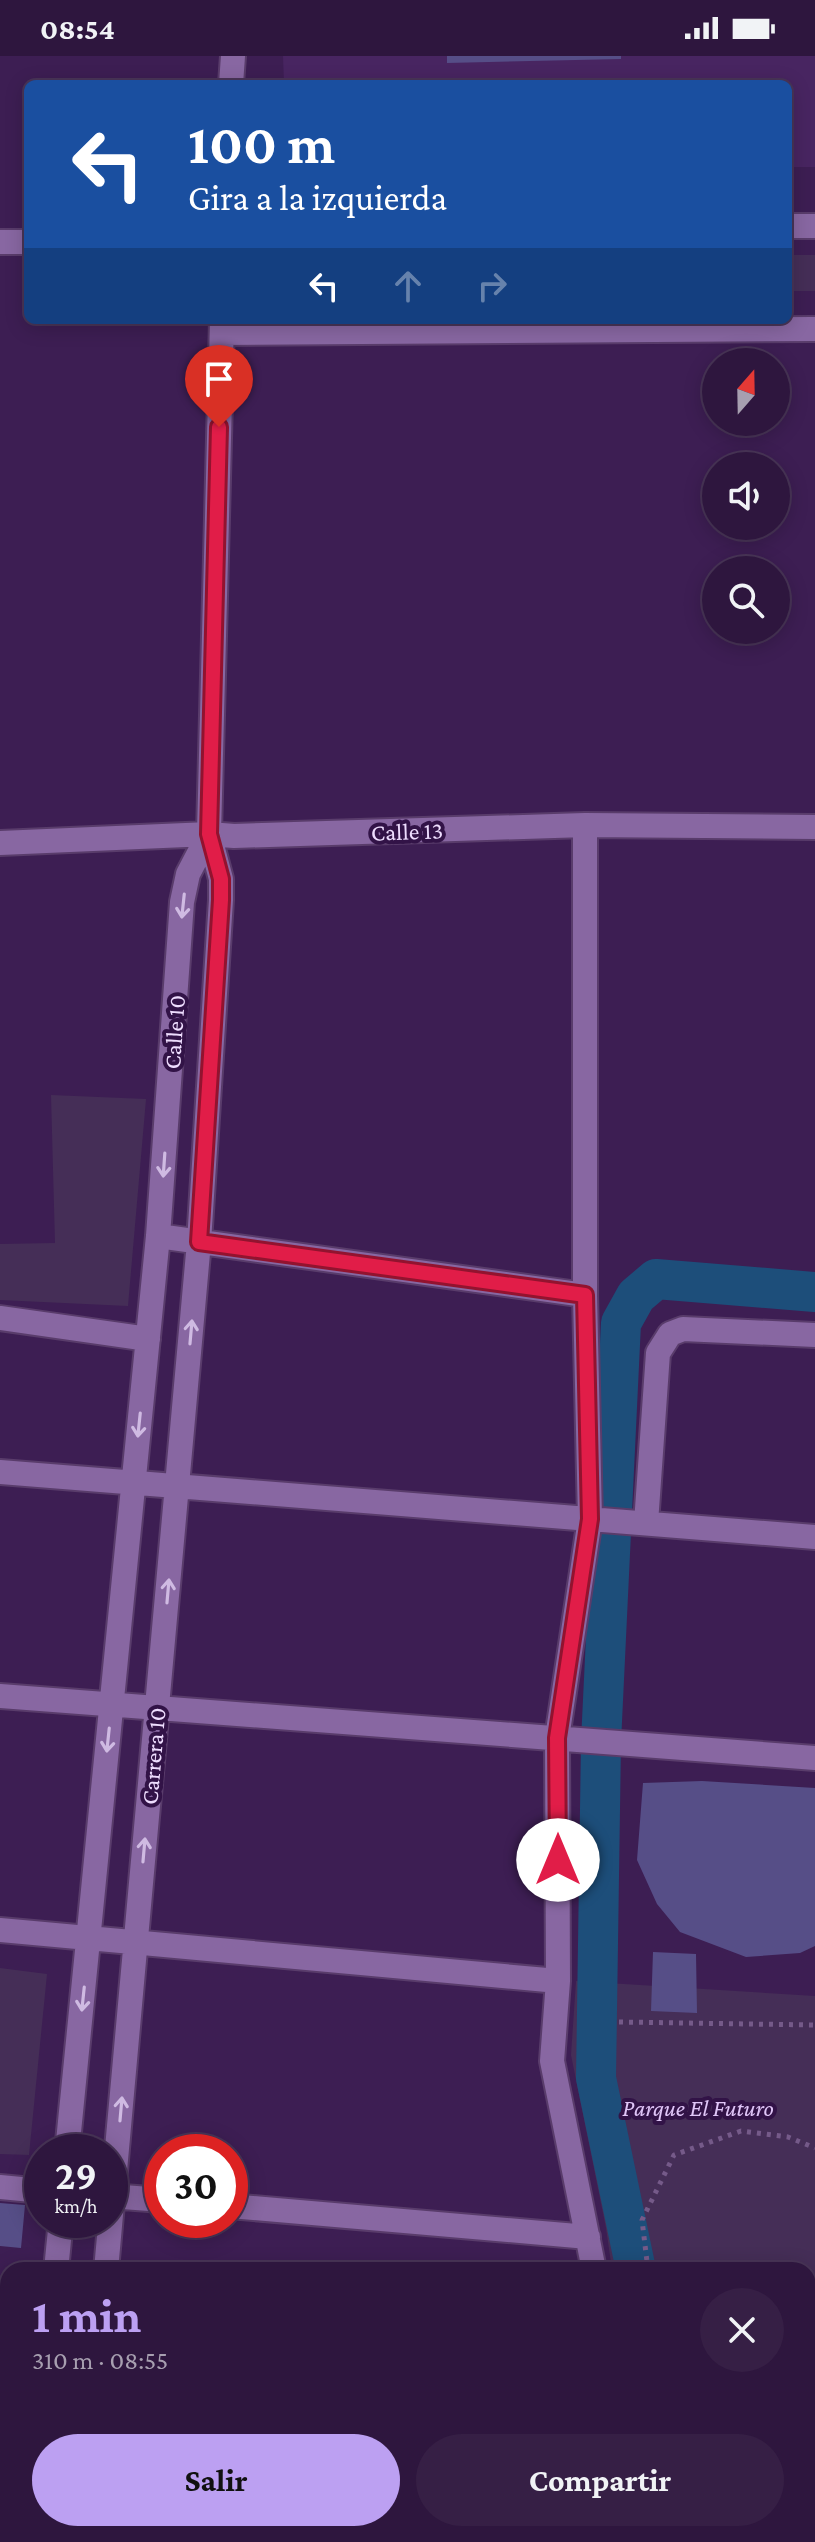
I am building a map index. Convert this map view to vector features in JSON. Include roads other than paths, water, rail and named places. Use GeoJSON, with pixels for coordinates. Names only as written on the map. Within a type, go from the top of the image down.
{"type":"FeatureCollection","features":[{"type":"Feature","properties":{"kind":"street"},"geometry":{"type":"LineString","coordinates":[[231,80],[233,56]]}},
{"type":"Feature","properties":{"kind":"street"},"geometry":{"type":"LineString","coordinates":[[792,226],[815,226]]}},
{"type":"Feature","properties":{"kind":"street"},"geometry":{"type":"LineString","coordinates":[[0,242],[24,242]]}},
{"type":"Feature","properties":{"kind":"street"},"geometry":{"type":"LineString","coordinates":[[222,326],[815,329]]}},
{"type":"Feature","properties":{"kind":"street","name":"Calle 10"},"geometry":{"type":"LineString","coordinates":[[199,1242],[218,975],[221,879],[209,834],[222,326]]}},
{"type":"Feature","properties":{"kind":"street"},"geometry":{"type":"LineString","coordinates":[[585,825],[585,1295],[590,1519],[557,1738],[558,1981],[552,2061],[593,2262]]}},
{"type":"Feature","properties":{"kind":"street","name":"Calle 13"},"geometry":{"type":"LineString","coordinates":[[0,843],[209,834],[234,836],[585,825],[815,827]]}},
{"type":"Feature","properties":{"kind":"street","name":"Calle 10"},"geometry":{"type":"LineString","coordinates":[[158,1236],[182,902],[188,874],[209,834]]}},
{"type":"Feature","properties":{"kind":"street"},"geometry":{"type":"LineString","coordinates":[[179,973],[218,975]]}},
{"type":"Feature","properties":{"kind":"street"},"geometry":{"type":"LineString","coordinates":[[158,1236],[585,1295]]}},
{"type":"Feature","properties":{"kind":"street","name":"Carrera 10"},"geometry":{"type":"LineString","coordinates":[[69,2134],[158,1236]]}},
{"type":"Feature","properties":{"kind":"street","name":"Carrera 10"},"geometry":{"type":"LineString","coordinates":[[117,2134],[199,1242]]}},
{"type":"Feature","properties":{"kind":"street"},"geometry":{"type":"LineString","coordinates":[[0,1318],[148,1339]]}},
{"type":"Feature","properties":{"kind":"street"},"geometry":{"type":"LineString","coordinates":[[646,1523],[658,1353],[670,1334],[683,1329],[815,1335]]}},
{"type":"Feature","properties":{"kind":"street"},"geometry":{"type":"LineString","coordinates":[[0,1472],[815,1537]]}},
{"type":"Feature","properties":{"kind":"street"},"geometry":{"type":"LineString","coordinates":[[0,1696],[815,1758]]}},
{"type":"Feature","properties":{"kind":"street"},"geometry":{"type":"LineString","coordinates":[[0,1930],[558,1981]]}},
{"type":"Feature","properties":{"kind":"street"},"geometry":{"type":"LineString","coordinates":[[0,2187],[24,2189]]}},
{"type":"Feature","properties":{"kind":"street"},"geometry":{"type":"LineString","coordinates":[[248,2208],[588,2237]]}},
{"type":"Feature","properties":{"kind":"street"},"geometry":{"type":"LineString","coordinates":[[57,2262],[59,2238]]}},
{"type":"Feature","properties":{"kind":"street","name":"Carrera 10"},"geometry":{"type":"LineString","coordinates":[[107,2262],[108,2238]]}},
{"type":"Feature","properties":{"kind":"waterway"},"geometry":{"type":"LineString","coordinates":[[634,2262],[596,2078],[601,1742],[621,1323],[636,1296],[656,1279],[815,1292]]}},
{"type":"Feature","properties":{"kind":"park label","name":"Parque El Futuro"},"geometry":{"type":"Point","coordinates":[698,2107]}}]}
